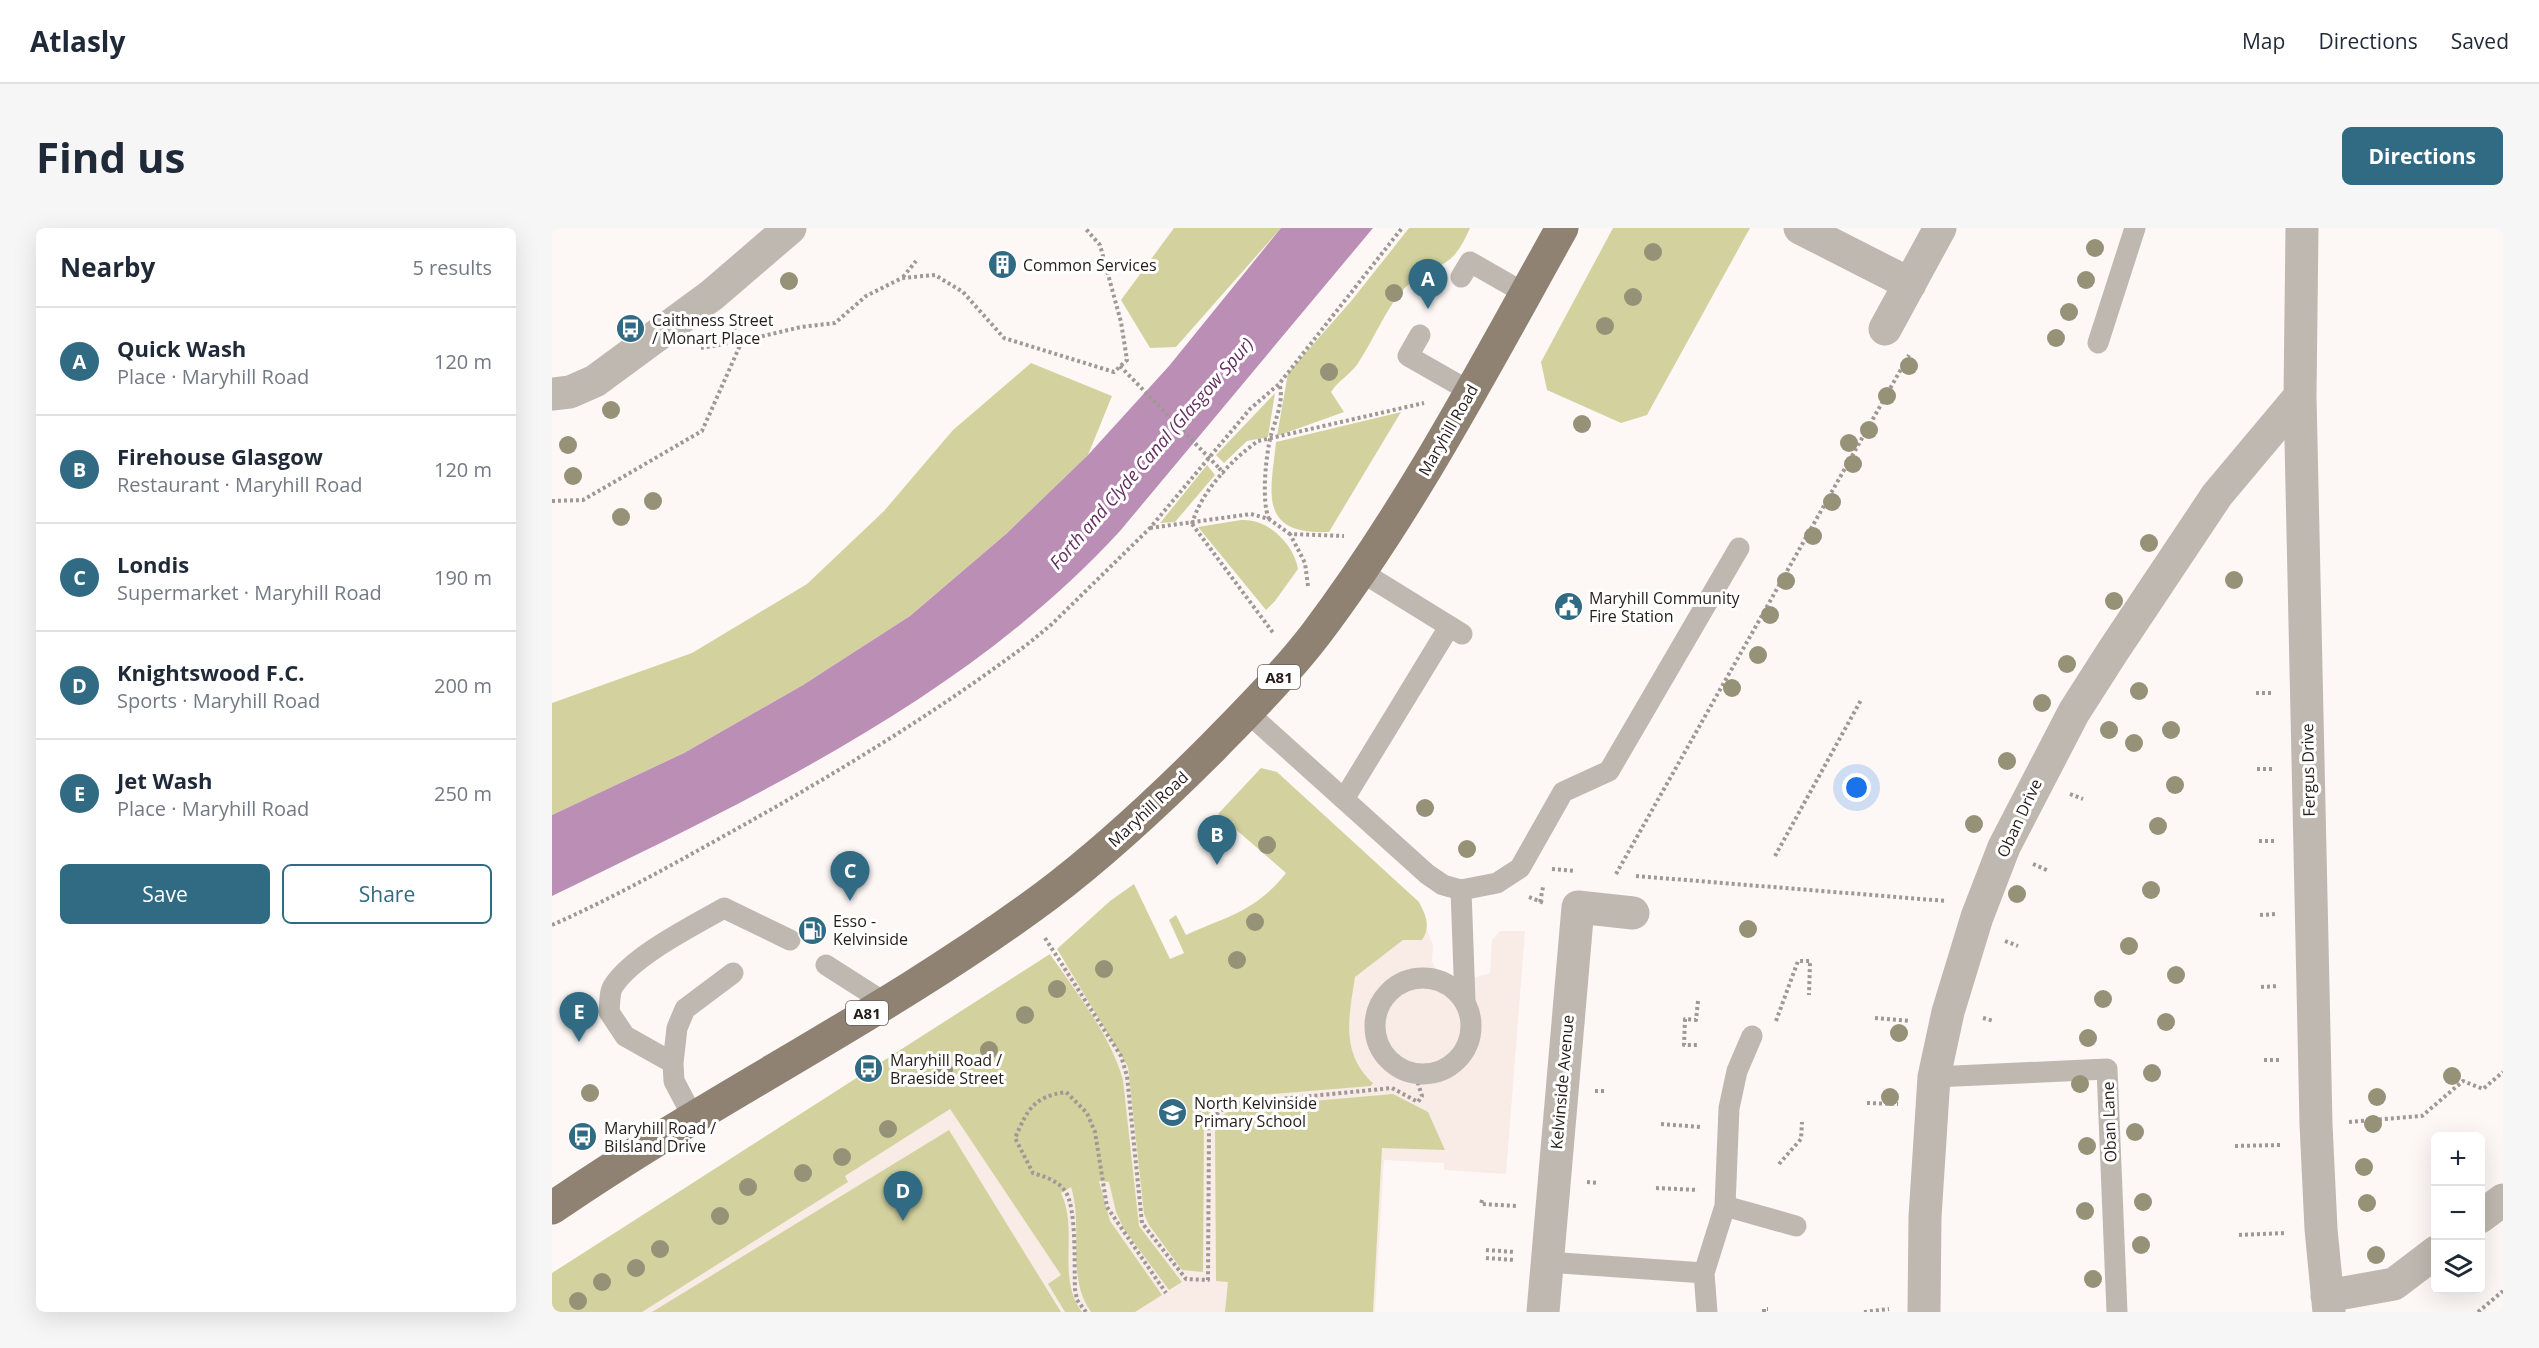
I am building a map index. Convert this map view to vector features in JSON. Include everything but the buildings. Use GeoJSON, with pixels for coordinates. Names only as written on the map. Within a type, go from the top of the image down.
{"type":"FeatureCollection","features":[{"type":"Feature","properties":{"kind":"main road","name":"Maryhill Road"},"geometry":{"type":"LineString","coordinates":[[552,1208],[693,1117],[884,1002],[1027,910],[1079,871],[1139,820],[1247,712],[1294,661],[1315,634],[1384,536],[1471,392],[1563,228]]}},
{"type":"Feature","properties":{"kind":"street"},"geometry":{"type":"LineString","coordinates":[[552,394],[570,392],[595,381],[712,295],[790,228]]}},
{"type":"Feature","properties":{"kind":"street"},"geometry":{"type":"LineString","coordinates":[[1800,228],[1910,284]]}},
{"type":"Feature","properties":{"kind":"street"},"geometry":{"type":"LineString","coordinates":[[1885,329],[1940,228]]}},
{"type":"Feature","properties":{"kind":"street","name":"Fergus Drive"},"geometry":{"type":"LineString","coordinates":[[2302,228],[2300,396],[2316,1124],[2328,1304]]}},
{"type":"Feature","properties":{"kind":"street","name":"Oban Drive"},"geometry":{"type":"LineString","coordinates":[[1924,1312],[1925,1217],[1934,1077],[1948,1012],[1977,917],[2004,848],[2074,712],[2217,495],[2300,396]]}},
{"type":"Feature","properties":{"kind":"street"},"geometry":{"type":"LineString","coordinates":[[1578,907],[1633,913]]}},
{"type":"Feature","properties":{"kind":"street","name":"Kelvinside Avenue"},"geometry":{"type":"LineString","coordinates":[[1544,1312],[1533,1258],[1578,907]]}},
{"type":"Feature","properties":{"kind":"street"},"geometry":{"type":"LineString","coordinates":[[2485,1214],[2503,1200]]}},
{"type":"Feature","properties":{"kind":"street"},"geometry":{"type":"LineString","coordinates":[[2328,1304],[2394,1284],[2431,1256]]}},
{"type":"Feature","properties":{"kind":"lane"},"geometry":{"type":"LineString","coordinates":[[2098,343],[2135,228]]}},
{"type":"Feature","properties":{"kind":"lane"},"geometry":{"type":"LineString","coordinates":[[1461,277],[1470,262],[1526,294]]}},
{"type":"Feature","properties":{"kind":"lane"},"geometry":{"type":"LineString","coordinates":[[1420,335],[1408,356],[1471,392]]}},
{"type":"Feature","properties":{"kind":"lane"},"geometry":{"type":"LineString","coordinates":[[1247,712],[1427,874],[1443,885],[1461,890],[1497,883],[1520,868],[1563,792],[1609,771],[1739,548]]}},
{"type":"Feature","properties":{"kind":"lane"},"geometry":{"type":"LineString","coordinates":[[1344,799],[1455,630],[1360,571]]}},
{"type":"Feature","properties":{"kind":"lane"},"geometry":{"type":"LineString","coordinates":[[1461,890],[1465,1001],[1471,1032],[1467,1047],[1458,1060],[1445,1070],[1430,1075],[1414,1074],[1400,1069],[1387,1059],[1378,1046],[1374,1030],[1375,1014],[1382,999],[1393,987],[1407,980],[1424,978],[1439,981],[1454,989],[1465,1001]]}},
{"type":"Feature","properties":{"kind":"lane"},"geometry":{"type":"LineString","coordinates":[[673,1063],[625,1036],[609,1012],[612,986],[663,944],[724,908],[790,940]]}},
{"type":"Feature","properties":{"kind":"lane"},"geometry":{"type":"LineString","coordinates":[[826,965],[884,1002]]}},
{"type":"Feature","properties":{"kind":"lane"},"geometry":{"type":"LineString","coordinates":[[693,1117],[674,1081],[673,1063],[677,1028],[685,1009],[733,973]]}},
{"type":"Feature","properties":{"kind":"lane"},"geometry":{"type":"LineString","coordinates":[[1707,1312],[1704,1273],[1725,1206],[1729,1108],[1737,1071],[1752,1036]]}},
{"type":"Feature","properties":{"kind":"lane","name":"Oban Lane"},"geometry":{"type":"LineString","coordinates":[[1934,1077],[2107,1069],[2117,1312]]}},
{"type":"Feature","properties":{"kind":"lane"},"geometry":{"type":"LineString","coordinates":[[1725,1206],[1796,1226]]}},
{"type":"Feature","properties":{"kind":"lane"},"geometry":{"type":"LineString","coordinates":[[1533,1258],[1704,1273]]}},
{"type":"Feature","properties":{"kind":"path"},"geometry":{"type":"LineString","coordinates":[[698,349],[801,327],[835,323],[866,296],[902,278],[935,275],[963,292],[1004,338],[1114,372],[1127,360],[1121,322],[1100,245],[1085,228]]}},
{"type":"Feature","properties":{"kind":"path"},"geometry":{"type":"LineString","coordinates":[[552,925],[656,875],[786,801],[1006,660],[1052,624],[1150,528],[1251,409],[1279,384],[1402,228]]}},
{"type":"Feature","properties":{"kind":"path"},"geometry":{"type":"LineString","coordinates":[[902,278],[916,261]]}},
{"type":"Feature","properties":{"kind":"path"},"geometry":{"type":"LineString","coordinates":[[712,295],[742,341]]}},
{"type":"Feature","properties":{"kind":"path"},"geometry":{"type":"LineString","coordinates":[[1616,874],[1910,353],[1885,329]]}},
{"type":"Feature","properties":{"kind":"path"},"geometry":{"type":"LineString","coordinates":[[552,501],[583,500],[702,430],[742,341]]}},
{"type":"Feature","properties":{"kind":"path"},"geometry":{"type":"LineString","coordinates":[[1120,366],[1224,474]]}},
{"type":"Feature","properties":{"kind":"path"},"geometry":{"type":"LineString","coordinates":[[1269,519],[1264,503],[1270,438],[1281,394],[1279,384]]}},
{"type":"Feature","properties":{"kind":"path"},"geometry":{"type":"LineString","coordinates":[[1192,524],[1202,498],[1247,449],[1258,441],[1471,392]]}},
{"type":"Feature","properties":{"kind":"path"},"geometry":{"type":"LineString","coordinates":[[1150,528],[1192,524],[1251,514],[1269,519],[1290,534],[1305,563],[1315,634]]}},
{"type":"Feature","properties":{"kind":"path"},"geometry":{"type":"LineString","coordinates":[[1192,524],[1294,661]]}},
{"type":"Feature","properties":{"kind":"path"},"geometry":{"type":"LineString","coordinates":[[1290,534],[1312,537],[1384,536]]}},
{"type":"Feature","properties":{"kind":"path"},"geometry":{"type":"LineString","coordinates":[[2256,693],[2279,693]]}},
{"type":"Feature","properties":{"kind":"path"},"geometry":{"type":"LineString","coordinates":[[1775,856],[1861,700]]}},
{"type":"Feature","properties":{"kind":"path"},"geometry":{"type":"LineString","coordinates":[[2257,770],[2281,769]]}},
{"type":"Feature","properties":{"kind":"path"},"geometry":{"type":"LineString","coordinates":[[2064,791],[2083,799]]}},
{"type":"Feature","properties":{"kind":"path"},"geometry":{"type":"LineString","coordinates":[[2259,841],[2283,841]]}},
{"type":"Feature","properties":{"kind":"path"},"geometry":{"type":"LineString","coordinates":[[2028,863],[2049,871]]}},
{"type":"Feature","properties":{"kind":"path"},"geometry":{"type":"LineString","coordinates":[[1520,868],[1581,872]]}},
{"type":"Feature","properties":{"kind":"path"},"geometry":{"type":"LineString","coordinates":[[1604,873],[1959,902],[1977,917]]}},
{"type":"Feature","properties":{"kind":"path"},"geometry":{"type":"LineString","coordinates":[[1497,883],[1540,902],[1578,907]]}},
{"type":"Feature","properties":{"kind":"path"},"geometry":{"type":"LineString","coordinates":[[1027,910],[1121,1056],[1127,1076],[1142,1224],[1186,1279],[1208,1280],[1209,1129],[1214,1116],[1230,1104],[1392,1088],[1418,1102],[1422,1096],[1414,1074]]}},
{"type":"Feature","properties":{"kind":"path"},"geometry":{"type":"LineString","coordinates":[[2260,915],[2284,914]]}},
{"type":"Feature","properties":{"kind":"path"},"geometry":{"type":"LineString","coordinates":[[1774,1027],[1798,961],[1810,961],[1809,995]]}},
{"type":"Feature","properties":{"kind":"path"},"geometry":{"type":"LineString","coordinates":[[2261,987],[2286,986]]}},
{"type":"Feature","properties":{"kind":"path"},"geometry":{"type":"LineString","coordinates":[[1698,1001],[1696,1020],[1685,1019],[1684,1045],[1698,1045]]}},
{"type":"Feature","properties":{"kind":"path"},"geometry":{"type":"LineString","coordinates":[[1875,1018],[1917,1022]]}},
{"type":"Feature","properties":{"kind":"path"},"geometry":{"type":"LineString","coordinates":[[2264,1060],[2288,1060]]}},
{"type":"Feature","properties":{"kind":"path"},"geometry":{"type":"LineString","coordinates":[[2316,1124],[2422,1116],[2463,1081],[2483,1089],[2503,1072]]}},
{"type":"Feature","properties":{"kind":"path"},"geometry":{"type":"LineString","coordinates":[[1086,1312],[1077,1300],[1074,1289],[1071,1206],[1067,1193],[1056,1182],[1033,1173],[1015,1138],[1028,1109],[1048,1095],[1066,1092],[1088,1113],[1095,1132],[1107,1207],[1166,1293]]}},
{"type":"Feature","properties":{"kind":"path"},"geometry":{"type":"LineString","coordinates":[[1867,1103],[1902,1104]]}},
{"type":"Feature","properties":{"kind":"path"},"geometry":{"type":"LineString","coordinates":[[1779,1164],[1801,1139],[1802,1122]]}},
{"type":"Feature","properties":{"kind":"path"},"geometry":{"type":"LineString","coordinates":[[1661,1124],[1707,1127]]}},
{"type":"Feature","properties":{"kind":"path"},"geometry":{"type":"LineString","coordinates":[[2235,1146],[2289,1145]]}},
{"type":"Feature","properties":{"kind":"path"},"geometry":{"type":"LineString","coordinates":[[1656,1188],[1704,1191]]}},
{"type":"Feature","properties":{"kind":"path"},"geometry":{"type":"LineString","coordinates":[[1482,1200],[1481,1204],[1521,1206]]}},
{"type":"Feature","properties":{"kind":"path"},"geometry":{"type":"LineString","coordinates":[[2239,1235],[2294,1232]]}},
{"type":"Feature","properties":{"kind":"path"},"geometry":{"type":"LineString","coordinates":[[1486,1250],[1533,1258]]}},
{"type":"Feature","properties":{"kind":"path"},"geometry":{"type":"LineString","coordinates":[[1486,1258],[1533,1258]]}},
{"type":"Feature","properties":{"kind":"path"},"geometry":{"type":"LineString","coordinates":[[2478,1312],[2503,1291]]}},
{"type":"Feature","properties":{"kind":"path"},"geometry":{"type":"LineString","coordinates":[[1864,1312],[1889,1309]]}},
{"type":"Feature","properties":{"kind":"shaded area"},"geometry":{"type":"Polygon","coordinates":[[[1174,228],[1281,228],[1176,347],[1150,348],[1121,300],[1174,228]]]}},
{"type":"Feature","properties":{"kind":"shaded area"},"geometry":{"type":"Polygon","coordinates":[[[1409,228],[1470,228],[1463,243],[1450,259],[1419,277],[1401,292],[1356,366],[1331,392],[1344,412],[1277,436],[1288,373],[1352,300],[1409,228]]]}},
{"type":"Feature","properties":{"kind":"shaded area"},"geometry":{"type":"Polygon","coordinates":[[[1613,228],[1750,228],[1647,415],[1621,423],[1547,390],[1541,362],[1613,228]]]}},
{"type":"Feature","properties":{"kind":"shaded area"},"geometry":{"type":"Polygon","coordinates":[[[1031,363],[1112,396],[1088,455],[1006,534],[910,616],[803,685],[684,753],[552,815],[552,703],[692,653],[807,584],[884,511],[953,430],[1031,363]]]}},
{"type":"Feature","properties":{"kind":"shaded area"},"geometry":{"type":"Polygon","coordinates":[[[1275,393],[1268,437],[1247,441],[1224,463],[1216,455],[1275,393]]]}},
{"type":"Feature","properties":{"kind":"shaded area"},"geometry":{"type":"Polygon","coordinates":[[[1401,412],[1329,532],[1306,531],[1290,526],[1279,518],[1274,507],[1272,493],[1276,442],[1401,412]]]}},
{"type":"Feature","properties":{"kind":"shaded area"},"geometry":{"type":"Polygon","coordinates":[[[1207,465],[1215,475],[1175,522],[1160,523],[1207,465]]]}},
{"type":"Feature","properties":{"kind":"shaded area"},"geometry":{"type":"Polygon","coordinates":[[[1241,520],[1261,523],[1270,528],[1285,542],[1296,560],[1298,569],[1266,610],[1198,527],[1241,520]]]}},
{"type":"Feature","properties":{"kind":"shaded area"},"geometry":{"type":"Polygon","coordinates":[[[1261,768],[1277,772],[1419,902],[1427,926],[1422,940],[1403,940],[1355,977],[1349,1020],[1351,1047],[1355,1059],[1373,1083],[1371,1086],[1232,1098],[1211,1113],[1204,1124],[1203,1272],[1182,1270],[1149,1225],[1144,1214],[1128,1067],[1057,949],[1110,901],[1134,884],[1170,959],[1184,953],[1169,920],[1176,915],[1186,935],[1240,912],[1275,886],[1286,873],[1218,814],[1261,768]]]}},
{"type":"Feature","properties":{"kind":"shaded area","name":"North Kelvinside Primary School"},"geometry":{"type":"Polygon","coordinates":[[[1347,869],[1427,930],[1433,945],[1432,962],[1443,980],[1464,981],[1490,973],[1492,940],[1500,931],[1525,931],[1506,1174],[1444,1170],[1444,1163],[1384,1160],[1375,1312],[552,1312],[552,1288],[1070,958],[1130,1064],[1347,869]]]}},
{"type":"Feature","properties":{"kind":"shaded area"},"geometry":{"type":"Polygon","coordinates":[[[1050,954],[1092,1015],[1117,1063],[1123,1080],[1139,1226],[1182,1282],[1169,1290],[1124,1229],[1116,1212],[1109,1182],[1099,1181],[1110,1221],[1162,1295],[1135,1312],[1091,1312],[1083,1298],[1079,1283],[1075,1203],[1071,1187],[1061,1193],[1068,1222],[1070,1284],[1074,1299],[1082,1312],[1065,1312],[1048,1284],[1061,1275],[950,1109],[845,1176],[848,1182],[642,1312],[552,1312],[552,1273],[1050,954]]]}},
{"type":"Feature","properties":{"kind":"shaded area"},"geometry":{"type":"Polygon","coordinates":[[[1393,1094],[1428,1112],[1445,1150],[1382,1148],[1373,1312],[1225,1312],[1228,1282],[1216,1281],[1215,1132],[1219,1118],[1233,1108],[1393,1094]]]}},
{"type":"Feature","properties":{"kind":"shaded area"},"geometry":{"type":"Polygon","coordinates":[[[949,1130],[1061,1312],[652,1312],[949,1130]]]}},
{"type":"Feature","properties":{"kind":"water","name":"Forth and Clyde Canal (Glasgow Spur)"},"geometry":{"type":"Polygon","coordinates":[[[1281,228],[1373,228],[1120,531],[1060,591],[995,645],[926,694],[854,739],[704,821],[552,896],[552,815],[684,753],[803,685],[910,616],[1006,534],[1088,455],[1169,366],[1281,228]]]}},
{"type":"Feature","properties":{"kind":"place","name":"Common Services"},"geometry":{"type":"Point","coordinates":[1002,265]}},
{"type":"Feature","properties":{"kind":"place","name":"Quick Wash"},"geometry":{"type":"Point","coordinates":[1428,309]}},
{"type":"Feature","properties":{"kind":"place","name":"Caithness Street / Monart Place"},"geometry":{"type":"Point","coordinates":[631,329]}},
{"type":"Feature","properties":{"kind":"place","name":"Maryhill Community Fire Station"},"geometry":{"type":"Point","coordinates":[1568,607]}},
{"type":"Feature","properties":{"kind":"place","name":"Firehouse Glasgow"},"geometry":{"type":"Point","coordinates":[1217,865]}},
{"type":"Feature","properties":{"kind":"place","name":"Londis"},"geometry":{"type":"Point","coordinates":[850,901]}},
{"type":"Feature","properties":{"kind":"place","name":"Esso - Kelvinside"},"geometry":{"type":"Point","coordinates":[812,930]}},
{"type":"Feature","properties":{"kind":"place","name":"Jet Wash"},"geometry":{"type":"Point","coordinates":[579,1042]}},
{"type":"Feature","properties":{"kind":"place","name":"Maryhill Road / Braeside Street"},"geometry":{"type":"Point","coordinates":[869,1069]}},
{"type":"Feature","properties":{"kind":"place","name":"North Kelvinside Primary School"},"geometry":{"type":"Point","coordinates":[1173,1112]}},
{"type":"Feature","properties":{"kind":"place","name":"Maryhill Road / Bilsland Drive"},"geometry":{"type":"Point","coordinates":[583,1137]}},
{"type":"Feature","properties":{"kind":"place","name":"Knightswood F.C."},"geometry":{"type":"Point","coordinates":[903,1221]}}]}
